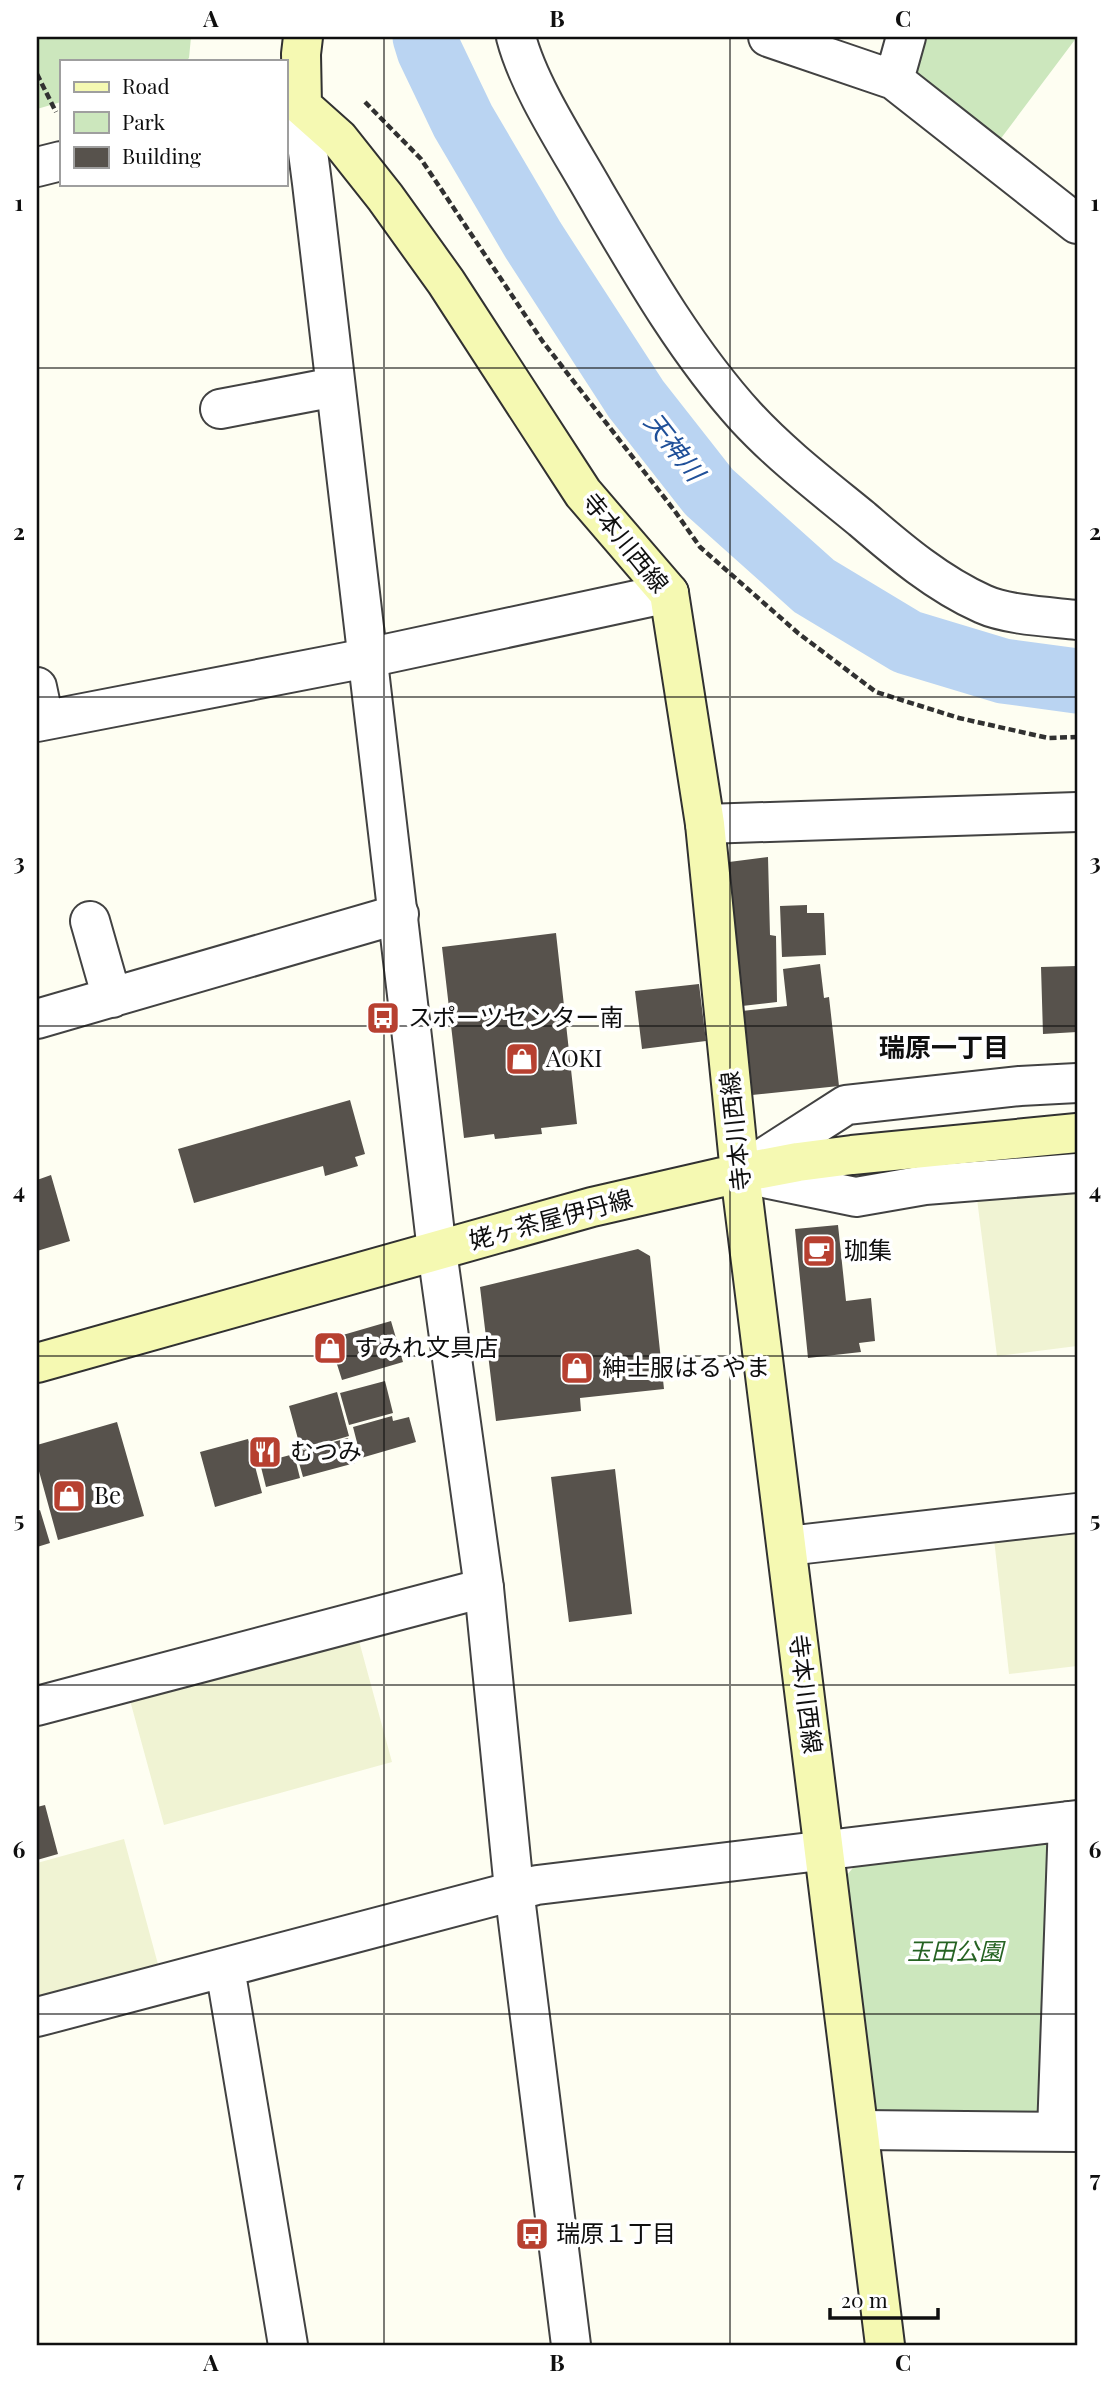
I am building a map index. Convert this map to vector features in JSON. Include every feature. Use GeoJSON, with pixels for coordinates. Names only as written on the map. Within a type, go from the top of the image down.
{"type":"FeatureCollection","features":[{"type":"Feature","properties":{"kind":"main road"},"geometry":{"type":"LineString","coordinates":[[294,107],[303,37]]}},
{"type":"Feature","properties":{"kind":"main road","name":"寺本川西線"},"geometry":{"type":"LineString","coordinates":[[294,107],[339,139],[385,197],[446,282],[583,493],[670,593],[705,824],[740,1173],[885,2345]]}},
{"type":"Feature","properties":{"kind":"main road","name":"姥ヶ茶屋伊丹線"},"geometry":{"type":"LineString","coordinates":[[37,1363],[592,1207],[740,1173],[798,1162],[1077,1133]]}},
{"type":"Feature","properties":{"kind":"street"},"geometry":{"type":"LineString","coordinates":[[516,37],[520,53],[542,98],[628,249],[704,365],[746,417],[786,455],[896,548],[949,586],[985,606],[1077,620]]}},
{"type":"Feature","properties":{"kind":"street"},"geometry":{"type":"LineString","coordinates":[[768,37],[894,80],[1077,225]]}},
{"type":"Feature","properties":{"kind":"street"},"geometry":{"type":"LineString","coordinates":[[894,80],[906,37]]}},
{"type":"Feature","properties":{"kind":"street"},"geometry":{"type":"LineString","coordinates":[[294,107],[335,387],[437,1251],[484,1588],[514,1889],[571,2345]]}},
{"type":"Feature","properties":{"kind":"street"},"geometry":{"type":"LineString","coordinates":[[37,167],[60,161]]}},
{"type":"Feature","properties":{"kind":"street"},"geometry":{"type":"LineString","coordinates":[[220,409],[335,387]]}},
{"type":"Feature","properties":{"kind":"street"},"geometry":{"type":"LineString","coordinates":[[39,710],[367,658],[670,593]]}},
{"type":"Feature","properties":{"kind":"street"},"geometry":{"type":"LineString","coordinates":[[705,824],[1077,812]]}},
{"type":"Feature","properties":{"kind":"street"},"geometry":{"type":"LineString","coordinates":[[37,1019],[399,914]]}},
{"type":"Feature","properties":{"kind":"street"},"geometry":{"type":"LineString","coordinates":[[90,921],[112,998]]}},
{"type":"Feature","properties":{"kind":"street"},"geometry":{"type":"LineString","coordinates":[[740,1173],[846,1105],[1020,1086],[1077,1083]]}},
{"type":"Feature","properties":{"kind":"street"},"geometry":{"type":"LineString","coordinates":[[740,1173],[856,1197],[925,1185],[1077,1173]]}},
{"type":"Feature","properties":{"kind":"street"},"geometry":{"type":"LineString","coordinates":[[787,1546],[1077,1513]]}},
{"type":"Feature","properties":{"kind":"street"},"geometry":{"type":"LineString","coordinates":[[37,1706],[484,1588]]}},
{"type":"Feature","properties":{"kind":"street"},"geometry":{"type":"LineString","coordinates":[[37,2017],[514,1889],[1073,1821],[1067,2132],[860,2130]]}},
{"type":"Feature","properties":{"kind":"street"},"geometry":{"type":"LineString","coordinates":[[225,1968],[288,2345]]}},
{"type":"Feature","properties":{"kind":"path"},"geometry":{"type":"LineString","coordinates":[[37,74],[56,112]]}},
{"type":"Feature","properties":{"kind":"path"},"geometry":{"type":"LineString","coordinates":[[365,102],[421,159],[543,342],[700,547],[799,633],[876,692],[959,718],[1048,737],[1077,737]]}},
{"type":"Feature","properties":{"kind":"green space"},"geometry":{"type":"Polygon","coordinates":[[[37,37],[191,37],[187,60],[60,60],[60,102],[37,109],[37,37]]]}},
{"type":"Feature","properties":{"kind":"green space"},"geometry":{"type":"Polygon","coordinates":[[[916,37],[1077,37],[999,141],[913,84],[916,37]]]}},
{"type":"Feature","properties":{"kind":"green space"},"geometry":{"type":"Polygon","coordinates":[[[1077,1191],[1077,1346],[997,1356],[977,1199],[1077,1191]]]}},
{"type":"Feature","properties":{"kind":"green space"},"geometry":{"type":"Polygon","coordinates":[[[1077,1529],[1077,1666],[1009,1674],[994,1539],[1077,1529]]]}},
{"type":"Feature","properties":{"kind":"green space"},"geometry":{"type":"Polygon","coordinates":[[[356,1630],[392,1762],[164,1825],[128,1693],[356,1630]]]}},
{"type":"Feature","properties":{"kind":"green space","name":"玉田公園"},"geometry":{"type":"Polygon","coordinates":[[[1057,1831],[1049,2113],[872,2112],[846,1876],[858,1862],[1057,1831]]]}},
{"type":"Feature","properties":{"kind":"green space"},"geometry":{"type":"Polygon","coordinates":[[[124,1839],[159,1968],[37,2001],[37,1863],[124,1839]]]}},
{"type":"Feature","properties":{"kind":"building"},"geometry":{"type":"Polygon","coordinates":[[[768,857],[770,935],[776,936],[777,1002],[742,1006],[729,862],[768,857]]]}},
{"type":"Feature","properties":{"kind":"building"},"geometry":{"type":"Polygon","coordinates":[[[807,905],[807,913],[824,913],[826,955],[782,957],[780,906],[807,905]]]}},
{"type":"Feature","properties":{"kind":"building"},"geometry":{"type":"Polygon","coordinates":[[[556,933],[577,1124],[541,1128],[542,1134],[495,1139],[494,1134],[464,1138],[442,947],[556,933]]]}},
{"type":"Feature","properties":{"kind":"building"},"geometry":{"type":"Polygon","coordinates":[[[820,964],[824,998],[829,997],[839,1086],[752,1095],[742,1011],[787,1006],[783,969],[820,964]]]}},
{"type":"Feature","properties":{"kind":"building"},"geometry":{"type":"Polygon","coordinates":[[[1077,966],[1077,1032],[1043,1034],[1041,967],[1077,966]]]}},
{"type":"Feature","properties":{"kind":"building"},"geometry":{"type":"Polygon","coordinates":[[[699,984],[706,1041],[642,1049],[635,991],[699,984]]]}},
{"type":"Feature","properties":{"kind":"building"},"geometry":{"type":"Polygon","coordinates":[[[350,1100],[365,1154],[355,1157],[358,1166],[325,1176],[323,1166],[194,1203],[178,1149],[350,1100]]]}},
{"type":"Feature","properties":{"kind":"building"},"geometry":{"type":"Polygon","coordinates":[[[51,1175],[70,1241],[37,1251],[37,1180],[51,1175]]]}},
{"type":"Feature","properties":{"kind":"building"},"geometry":{"type":"Polygon","coordinates":[[[838,1225],[846,1301],[871,1298],[875,1341],[859,1343],[861,1352],[808,1358],[795,1229],[838,1225]]]}},
{"type":"Feature","properties":{"kind":"building"},"geometry":{"type":"Polygon","coordinates":[[[638,1249],[650,1256],[664,1389],[580,1398],[581,1411],[496,1421],[480,1287],[638,1249]]]}},
{"type":"Feature","properties":{"kind":"building"},"geometry":{"type":"Polygon","coordinates":[[[391,1321],[403,1362],[342,1380],[329,1339],[391,1321]]]}},
{"type":"Feature","properties":{"kind":"building"},"geometry":{"type":"Polygon","coordinates":[[[385,1381],[393,1413],[349,1425],[340,1393],[385,1381]]]}},
{"type":"Feature","properties":{"kind":"building"},"geometry":{"type":"Polygon","coordinates":[[[337,1392],[349,1436],[301,1450],[289,1406],[337,1392]]]}},
{"type":"Feature","properties":{"kind":"building"},"geometry":{"type":"Polygon","coordinates":[[[392,1416],[393,1421],[409,1417],[416,1442],[361,1458],[353,1427],[392,1416]]]}},
{"type":"Feature","properties":{"kind":"building"},"geometry":{"type":"Polygon","coordinates":[[[117,1422],[144,1516],[58,1540],[37,1464],[37,1445],[117,1422]]]}},
{"type":"Feature","properties":{"kind":"building"},"geometry":{"type":"Polygon","coordinates":[[[348,1438],[355,1463],[303,1477],[296,1452],[348,1438]]]}},
{"type":"Feature","properties":{"kind":"building"},"geometry":{"type":"Polygon","coordinates":[[[248,1439],[262,1493],[215,1507],[200,1452],[248,1439]]]}},
{"type":"Feature","properties":{"kind":"building"},"geometry":{"type":"Polygon","coordinates":[[[294,1454],[300,1478],[266,1487],[260,1463],[294,1454]]]}},
{"type":"Feature","properties":{"kind":"building"},"geometry":{"type":"Polygon","coordinates":[[[615,1469],[632,1614],[569,1622],[551,1477],[615,1469]]]}},
{"type":"Feature","properties":{"kind":"building"},"geometry":{"type":"Polygon","coordinates":[[[40,1510],[50,1543],[37,1547],[37,1511],[40,1510]]]}},
{"type":"Feature","properties":{"kind":"building"},"geometry":{"type":"Polygon","coordinates":[[[45,1805],[58,1854],[37,1860],[37,1807],[45,1805]]]}},
{"type":"Feature","properties":{"kind":"waterway","name":"天神川"},"geometry":{"type":"LineString","coordinates":[[425,37],[463,121],[533,240],[636,399],[709,492],[814,586],[907,642],[1003,671],[1077,681]]}},
{"type":"Feature","properties":{"kind":"place","name":"スポーツセンター南"},"geometry":{"type":"Point","coordinates":[383,1018]}},
{"type":"Feature","properties":{"kind":"place","name":"AOKI"},"geometry":{"type":"Point","coordinates":[522,1059]}},
{"type":"Feature","properties":{"kind":"place","name":"珈集"},"geometry":{"type":"Point","coordinates":[819,1251]}},
{"type":"Feature","properties":{"kind":"place","name":"すみれ文具店"},"geometry":{"type":"Point","coordinates":[330,1348]}},
{"type":"Feature","properties":{"kind":"place","name":"紳士服はるやま"},"geometry":{"type":"Point","coordinates":[577,1368]}},
{"type":"Feature","properties":{"kind":"place","name":"むつみ"},"geometry":{"type":"Point","coordinates":[265,1452]}},
{"type":"Feature","properties":{"kind":"place","name":"Be"},"geometry":{"type":"Point","coordinates":[69,1496]}},
{"type":"Feature","properties":{"kind":"place","name":"瑞原１丁目"},"geometry":{"type":"Point","coordinates":[532,2234]}},
{"type":"Feature","properties":{"kind":"district","name":"瑞原一丁目"},"geometry":{"type":"Point","coordinates":[944,1048]}}]}
